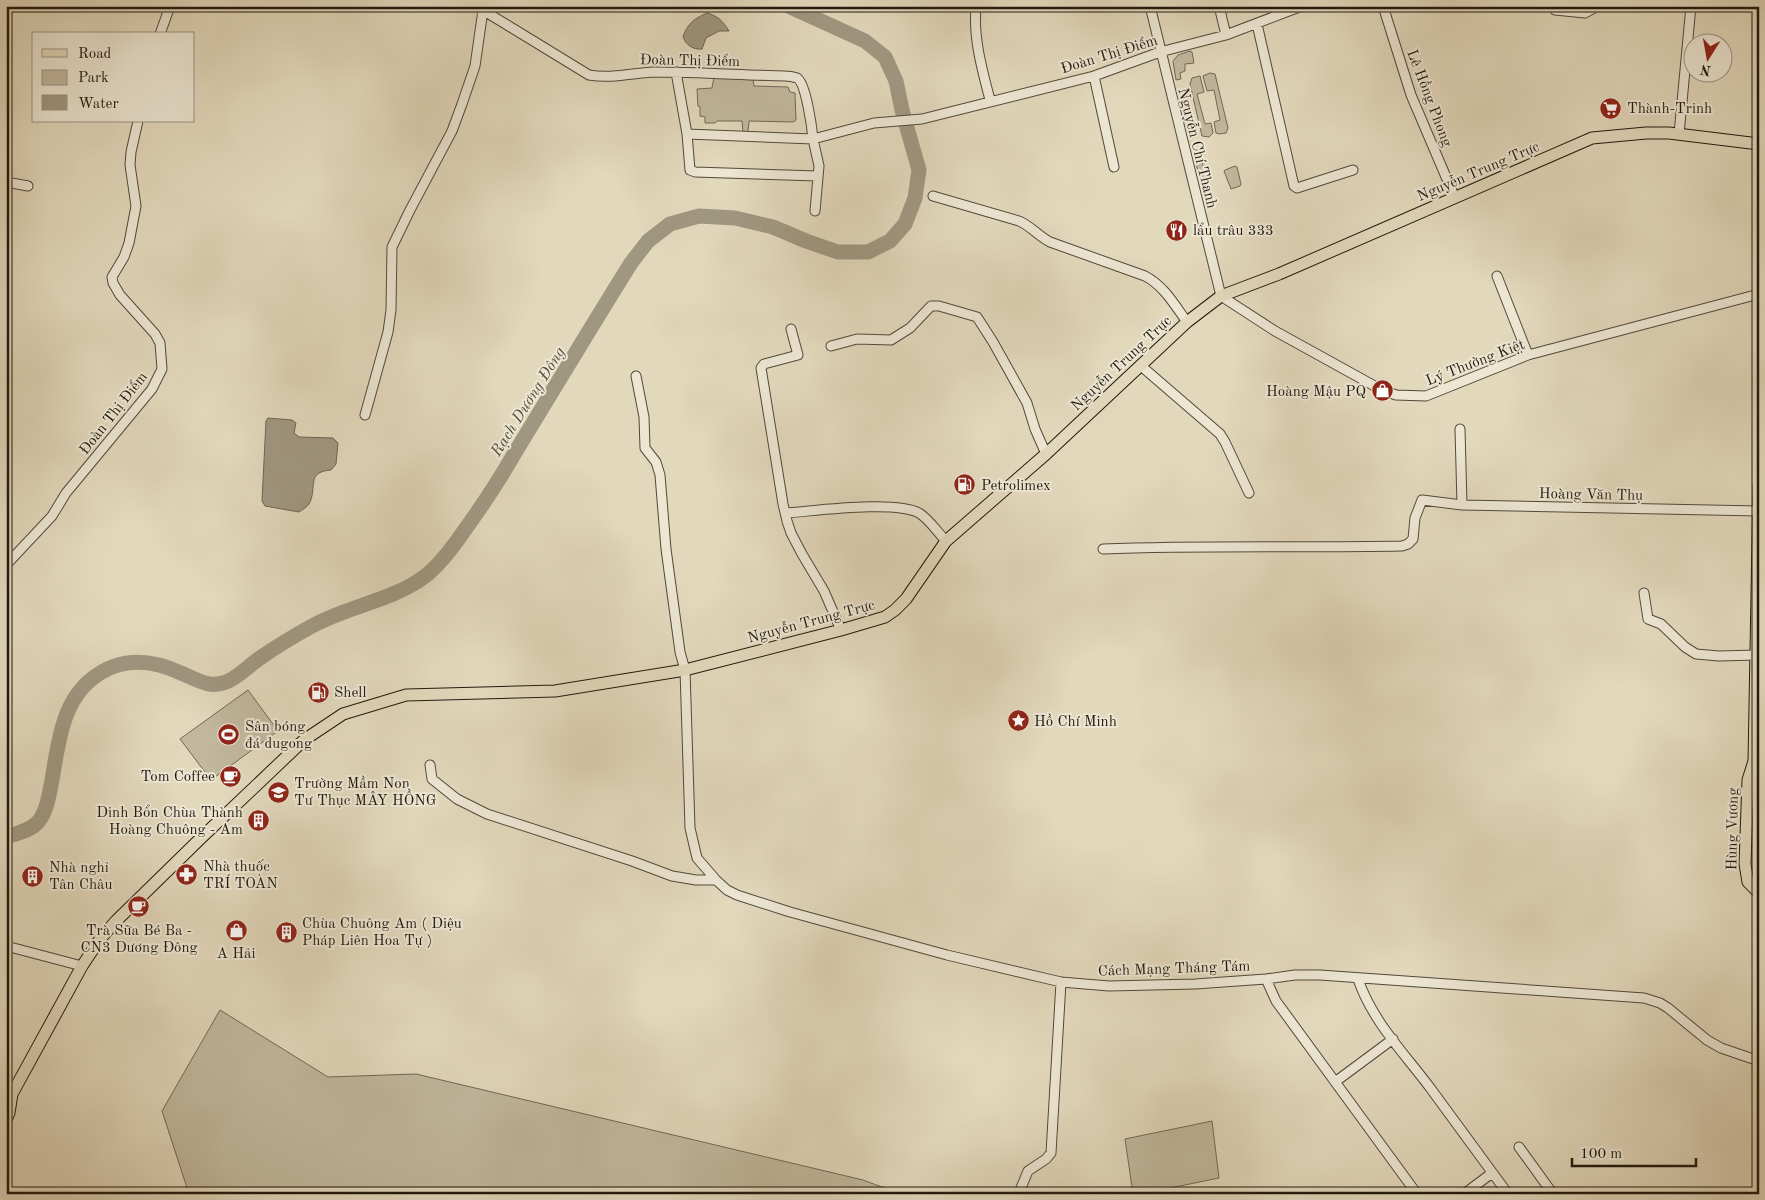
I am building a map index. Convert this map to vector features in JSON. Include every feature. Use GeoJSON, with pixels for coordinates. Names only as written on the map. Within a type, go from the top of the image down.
{"type":"FeatureCollection","features":[{"type":"Feature","properties":{"kind":"main road","name":"Nguyễn Trung Trực"},"geometry":{"type":"LineString","coordinates":[[6,1120],[9,1113],[9,1096],[82,966],[100,939],[202,837],[304,740],[343,714],[406,695],[555,691],[685,670],[885,617],[906,599],[946,541],[1046,454],[1187,322],[1221,296],[1279,274],[1592,138],[1646,133],[1679,134],[1759,144]]}},
{"type":"Feature","properties":{"kind":"main road","name":"Hùng Vương"},"geometry":{"type":"LineString","coordinates":[[1759,484],[1757,738],[1754,761],[1748,780],[1745,864],[1748,882],[1759,893]]}},
{"type":"Feature","properties":{"kind":"main road","name":"Hùng Vương"},"geometry":{"type":"LineString","coordinates":[[1754,761],[1759,774]]}},
{"type":"Feature","properties":{"kind":"street"},"geometry":{"type":"LineString","coordinates":[[161,32],[170,6]]}},
{"type":"Feature","properties":{"kind":"street"},"geometry":{"type":"LineString","coordinates":[[976,6],[977,46],[990,100]]}},
{"type":"Feature","properties":{"kind":"street","name":"Nguyễn Chí Thanh"},"geometry":{"type":"LineString","coordinates":[[1150,6],[1221,296]]}},
{"type":"Feature","properties":{"kind":"street"},"geometry":{"type":"LineString","coordinates":[[1219,6],[1226,35]]}},
{"type":"Feature","properties":{"kind":"street","name":"Đoàn Thị Điểm"},"geometry":{"type":"LineString","coordinates":[[479,8],[589,75],[600,77],[636,73],[676,72],[797,78],[801,82],[808,106],[813,139],[874,123],[922,118],[1094,76],[1160,52],[1226,35],[1302,6]]}},
{"type":"Feature","properties":{"kind":"street","name":"Lê Hồng Phong"},"geometry":{"type":"LineString","coordinates":[[1383,6],[1411,95],[1455,198]]}},
{"type":"Feature","properties":{"kind":"street"},"geometry":{"type":"LineString","coordinates":[[1555,10],[1585,13],[1598,6]]}},
{"type":"Feature","properties":{"kind":"street"},"geometry":{"type":"LineString","coordinates":[[1679,134],[1691,6]]}},
{"type":"Feature","properties":{"kind":"street"},"geometry":{"type":"LineString","coordinates":[[365,415],[388,332],[391,310],[392,248],[452,131],[462,104],[475,66],[479,8]]}},
{"type":"Feature","properties":{"kind":"street"},"geometry":{"type":"LineString","coordinates":[[1258,24],[1294,186],[1297,188],[1353,170]]}},
{"type":"Feature","properties":{"kind":"street"},"geometry":{"type":"LineString","coordinates":[[676,72],[686,134],[688,168],[692,171],[818,176]]}},
{"type":"Feature","properties":{"kind":"street"},"geometry":{"type":"LineString","coordinates":[[1094,76],[1114,167]]}},
{"type":"Feature","properties":{"kind":"street","name":"Đoàn Thị Điểm"},"geometry":{"type":"LineString","coordinates":[[6,566],[47,522],[66,493],[152,389],[162,369],[160,343],[155,334],[120,295],[113,283],[112,277],[124,257],[129,243],[136,206],[130,165],[138,122]]}},
{"type":"Feature","properties":{"kind":"street"},"geometry":{"type":"LineString","coordinates":[[686,134],[813,139],[818,159],[815,212]]}},
{"type":"Feature","properties":{"kind":"street"},"geometry":{"type":"LineString","coordinates":[[6,182],[28,186]]}},
{"type":"Feature","properties":{"kind":"street"},"geometry":{"type":"LineString","coordinates":[[933,196],[990,211],[1018,221],[1030,227],[1050,242],[1145,276],[1166,292],[1187,322]]}},
{"type":"Feature","properties":{"kind":"street"},"geometry":{"type":"LineString","coordinates":[[1496,276],[1528,355]]}},
{"type":"Feature","properties":{"kind":"street","name":"Lý Thường Kiệt"},"geometry":{"type":"LineString","coordinates":[[1221,296],[1275,331],[1380,389],[1396,395],[1426,396],[1528,355],[1759,294]]}},
{"type":"Feature","properties":{"kind":"street"},"geometry":{"type":"LineString","coordinates":[[831,346],[857,340],[891,340],[910,328],[931,306],[939,306],[977,317],[1027,403],[1034,429],[1046,454]]}},
{"type":"Feature","properties":{"kind":"street"},"geometry":{"type":"LineString","coordinates":[[791,329],[798,355],[764,364],[761,368],[785,513],[791,533],[824,591],[841,630]]}},
{"type":"Feature","properties":{"kind":"street"},"geometry":{"type":"LineString","coordinates":[[1140,365],[1220,434],[1249,493]]}},
{"type":"Feature","properties":{"kind":"street","name":"Cách Mạng Tháng Tám"},"geometry":{"type":"LineString","coordinates":[[636,376],[644,417],[643,440],[645,448],[656,462],[660,475],[666,548],[680,652],[685,670],[690,828],[697,858],[727,890],[750,900],[947,955],[1061,982],[1109,986],[1195,984],[1312,975],[1644,998],[1660,1003],[1668,1008],[1701,1035],[1721,1048],[1759,1062]]}},
{"type":"Feature","properties":{"kind":"street"},"geometry":{"type":"LineString","coordinates":[[1460,429],[1462,505]]}},
{"type":"Feature","properties":{"kind":"street","name":"Hoàng Văn Thụ"},"geometry":{"type":"LineString","coordinates":[[1103,549],[1402,546],[1408,544],[1413,539],[1415,518],[1422,500],[1462,505],[1758,511]]}},
{"type":"Feature","properties":{"kind":"street"},"geometry":{"type":"LineString","coordinates":[[785,513],[888,507],[910,510],[921,514],[946,541]]}},
{"type":"Feature","properties":{"kind":"street"},"geometry":{"type":"LineString","coordinates":[[1644,593],[1648,619],[1661,624],[1690,651],[1707,655],[1757,655]]}},
{"type":"Feature","properties":{"kind":"street"},"geometry":{"type":"LineString","coordinates":[[430,765],[432,779],[442,788],[457,799],[487,814],[632,861],[672,876],[696,880],[716,880]]}},
{"type":"Feature","properties":{"kind":"street"},"geometry":{"type":"LineString","coordinates":[[6,946],[82,966]]}},
{"type":"Feature","properties":{"kind":"street"},"geometry":{"type":"LineString","coordinates":[[1266,979],[1276,1001],[1417,1194]]}},
{"type":"Feature","properties":{"kind":"street"},"geometry":{"type":"LineString","coordinates":[[1358,979],[1364,997],[1374,1014],[1508,1194]]}},
{"type":"Feature","properties":{"kind":"street"},"geometry":{"type":"LineString","coordinates":[[1021,1188],[1028,1171],[1046,1159],[1050,1153],[1061,982]]}},
{"type":"Feature","properties":{"kind":"street"},"geometry":{"type":"LineString","coordinates":[[1334,1082],[1393,1039]]}},
{"type":"Feature","properties":{"kind":"street"},"geometry":{"type":"LineString","coordinates":[[1519,1147],[1553,1194]]}},
{"type":"Feature","properties":{"kind":"street"},"geometry":{"type":"LineString","coordinates":[[1464,1194],[1492,1173]]}},
{"type":"Feature","properties":{"kind":"green space"},"geometry":{"type":"Polygon","coordinates":[[[1192,52],[1194,63],[1185,64],[1185,71],[1180,73],[1181,79],[1176,80],[1173,61],[1178,55],[1192,52]]]}},
{"type":"Feature","properties":{"kind":"green space"},"geometry":{"type":"Polygon","coordinates":[[[1210,73],[1215,74],[1228,128],[1226,133],[1216,133],[1214,122],[1220,120],[1214,90],[1207,91],[1203,76],[1210,73]]]}},
{"type":"Feature","properties":{"kind":"green space"},"geometry":{"type":"Polygon","coordinates":[[[1200,76],[1204,92],[1197,94],[1205,124],[1211,123],[1213,133],[1209,137],[1202,136],[1190,84],[1192,78],[1200,76]]]}},
{"type":"Feature","properties":{"kind":"green space"},"geometry":{"type":"Polygon","coordinates":[[[714,77],[753,79],[754,86],[788,87],[790,92],[795,93],[796,120],[793,122],[749,121],[748,132],[743,132],[742,121],[705,123],[705,117],[700,116],[697,89],[712,88],[714,77]]]}},
{"type":"Feature","properties":{"kind":"green space"},"geometry":{"type":"Polygon","coordinates":[[[1201,157],[1210,193],[1204,195],[1195,159],[1201,157]]]}},
{"type":"Feature","properties":{"kind":"green space"},"geometry":{"type":"Polygon","coordinates":[[[1235,166],[1237,167],[1241,184],[1231,189],[1224,171],[1235,166]]]}},
{"type":"Feature","properties":{"kind":"green space","name":"Sân bóng đá dugong"},"geometry":{"type":"Polygon","coordinates":[[[248,690],[278,731],[211,780],[180,739],[248,690]]]}},
{"type":"Feature","properties":{"kind":"green space"},"geometry":{"type":"Polygon","coordinates":[[[220,1010],[328,1077],[416,1074],[863,1180],[901,1194],[189,1194],[162,1111],[220,1010]]]}},
{"type":"Feature","properties":{"kind":"green space"},"geometry":{"type":"Polygon","coordinates":[[[1212,1121],[1219,1178],[1133,1194],[1125,1139],[1212,1121]]]}},
{"type":"Feature","properties":{"kind":"water"},"geometry":{"type":"Polygon","coordinates":[[[707,13],[720,19],[729,31],[719,31],[706,38],[702,49],[693,48],[684,40],[685,32],[692,22],[707,13]]]}},
{"type":"Feature","properties":{"kind":"water"},"geometry":{"type":"Polygon","coordinates":[[[268,418],[292,420],[296,423],[294,433],[299,437],[333,438],[338,443],[336,464],[331,470],[323,471],[315,477],[309,504],[299,512],[265,506],[262,501],[266,421],[268,418]]]}},
{"type":"Feature","properties":{"kind":"waterway","name":"Rạch Dương Đông"},"geometry":{"type":"LineString","coordinates":[[6,837],[29,829],[43,815],[49,797],[59,738],[68,711],[74,699],[83,688],[103,671],[125,663],[147,663],[170,668],[208,684],[220,684],[235,677],[273,649],[312,626],[340,613],[398,592],[430,572],[451,549],[490,494],[631,263],[648,241],[670,224],[699,216],[735,218],[773,227],[838,252],[868,252],[890,241],[905,224],[915,198],[919,170],[896,81],[885,57],[865,41],[788,6]]}},
{"type":"Feature","properties":{"kind":"place","name":"Thành-Trinh"},"geometry":{"type":"Point","coordinates":[1611,108]}},
{"type":"Feature","properties":{"kind":"place","name":"lẩu trâu 333"},"geometry":{"type":"Point","coordinates":[1177,230]}},
{"type":"Feature","properties":{"kind":"place","name":"Hoàng Mậu PQ"},"geometry":{"type":"Point","coordinates":[1382,391]}},
{"type":"Feature","properties":{"kind":"place","name":"Petrolimex"},"geometry":{"type":"Point","coordinates":[965,485]}},
{"type":"Feature","properties":{"kind":"place","name":"Shell"},"geometry":{"type":"Point","coordinates":[318,692]}},
{"type":"Feature","properties":{"kind":"place","name":"Hồ Chí Minh"},"geometry":{"type":"Point","coordinates":[1018,721]}},
{"type":"Feature","properties":{"kind":"place","name":"Sân bóng đá dugong"},"geometry":{"type":"Point","coordinates":[229,735]}},
{"type":"Feature","properties":{"kind":"place","name":"Tom Coffee"},"geometry":{"type":"Point","coordinates":[231,776]}},
{"type":"Feature","properties":{"kind":"place","name":"Trường Mầm Non Tư Thục MÂY HỒNG"},"geometry":{"type":"Point","coordinates":[278,792]}},
{"type":"Feature","properties":{"kind":"place","name":"Dinh Bổn Chùa Thành Hoàng Chuông - Am"},"geometry":{"type":"Point","coordinates":[259,821]}},
{"type":"Feature","properties":{"kind":"place","name":"Nhà thuốc TRÍ TOÀN"},"geometry":{"type":"Point","coordinates":[187,875]}},
{"type":"Feature","properties":{"kind":"place","name":"Nhà nghỉ Tân Châu"},"geometry":{"type":"Point","coordinates":[33,876]}},
{"type":"Feature","properties":{"kind":"place","name":"Trà Sữa Bé Ba - CN3 Dương Đông"},"geometry":{"type":"Point","coordinates":[139,907]}},
{"type":"Feature","properties":{"kind":"place","name":"A Hải"},"geometry":{"type":"Point","coordinates":[236,930]}},
{"type":"Feature","properties":{"kind":"place","name":"Chùa Chuông Am ( Diệu Pháp Liên Hoa Tự )"},"geometry":{"type":"Point","coordinates":[286,932]}}]}
